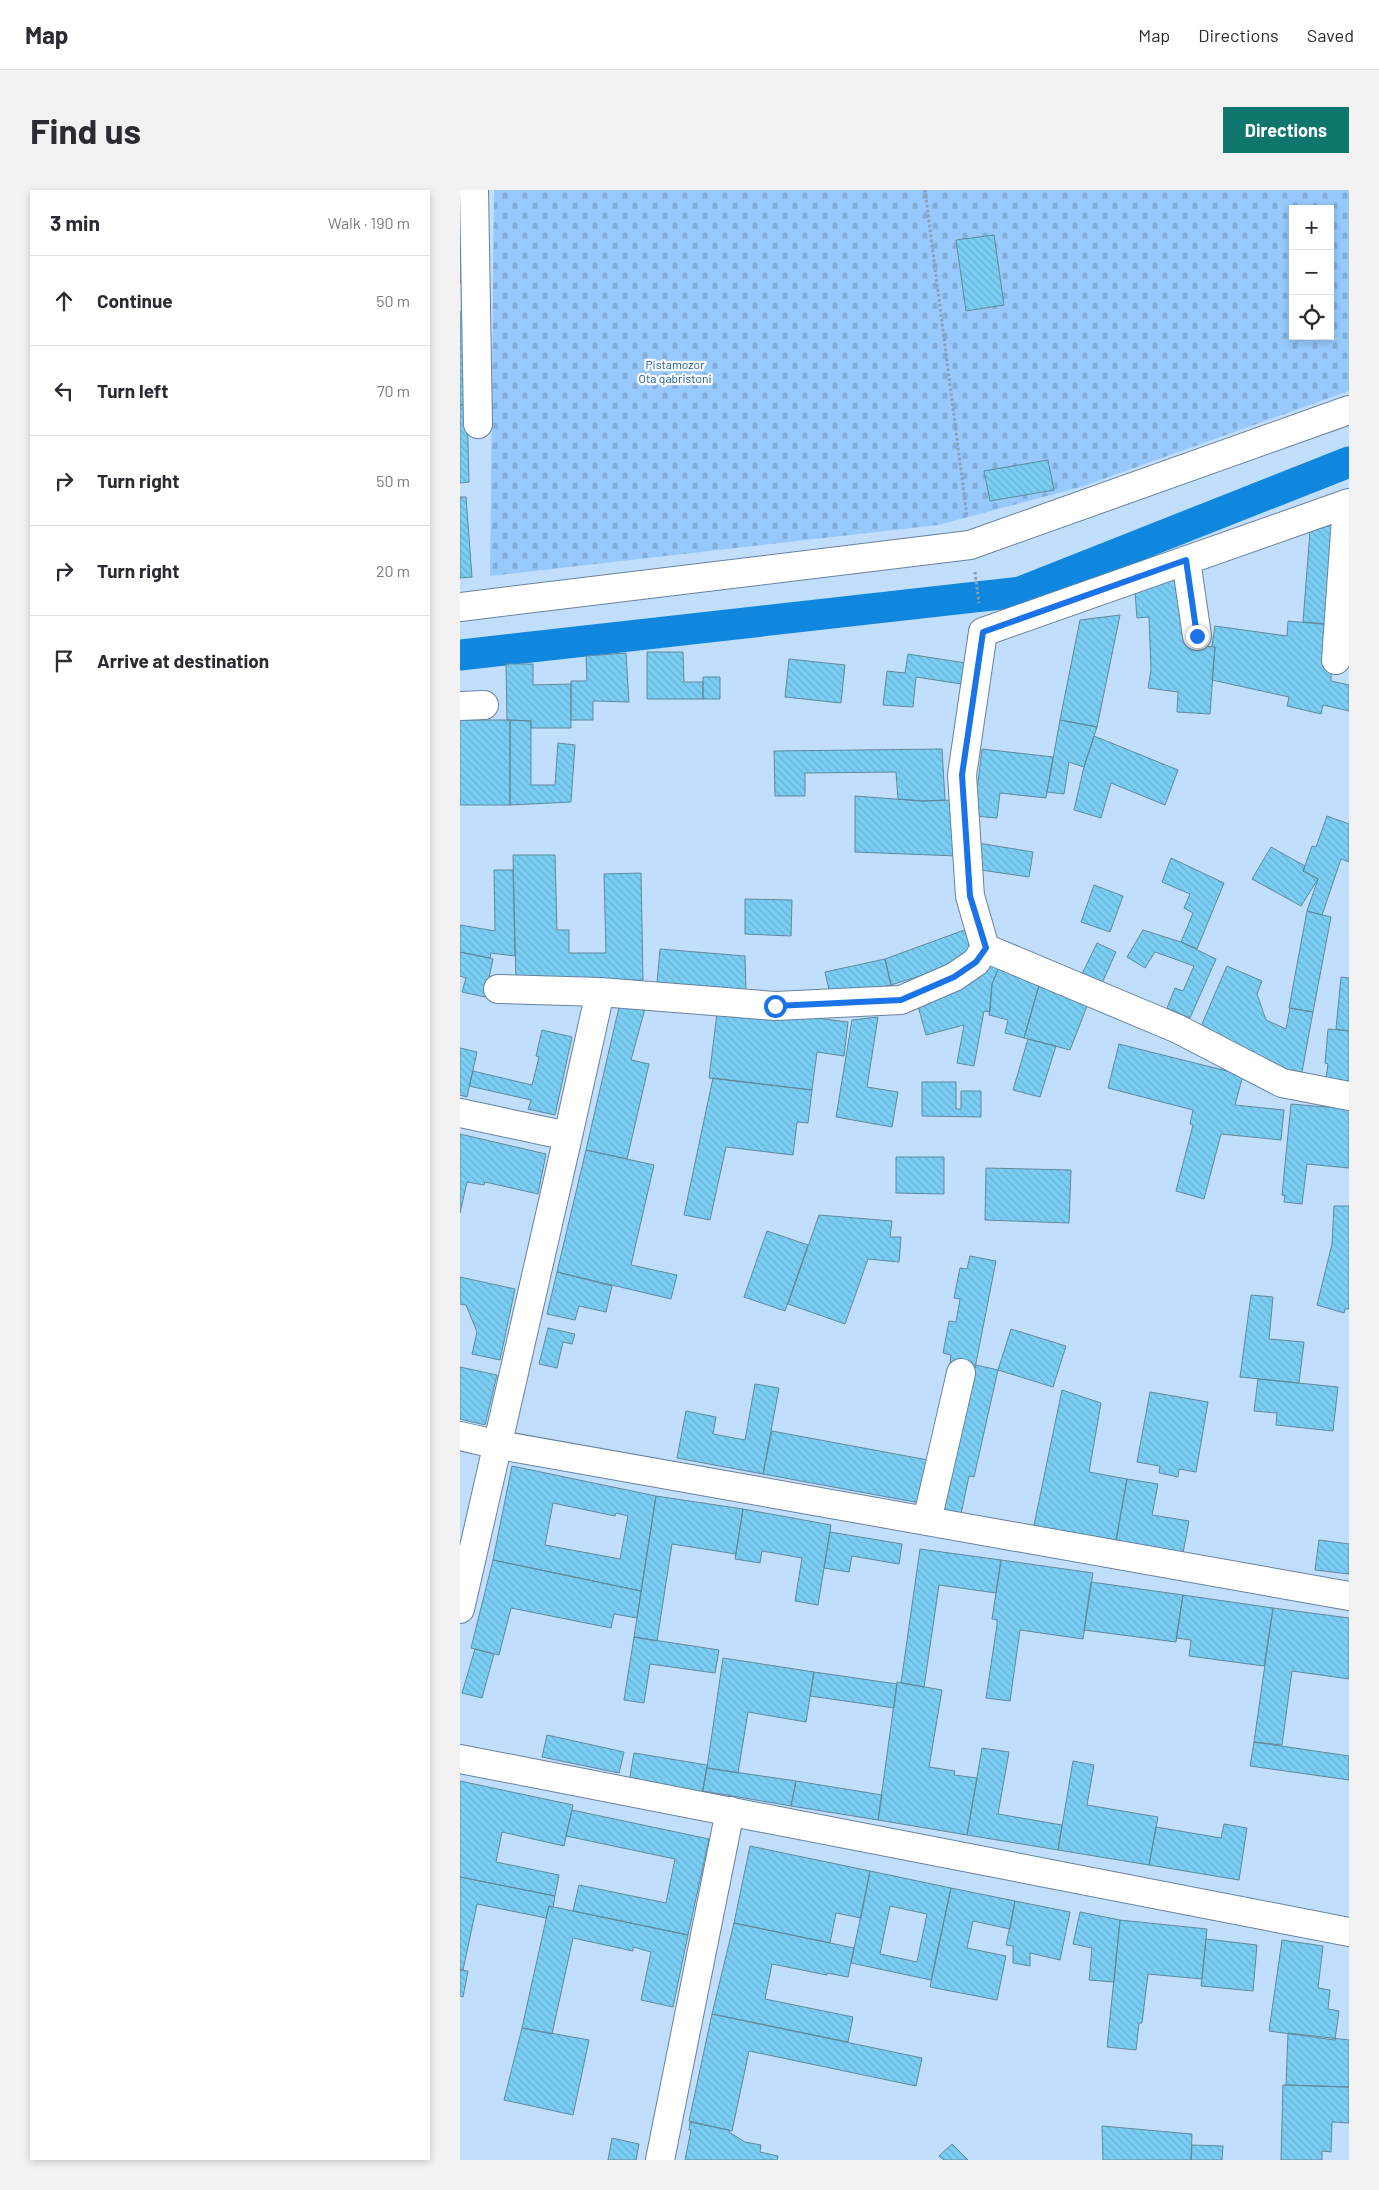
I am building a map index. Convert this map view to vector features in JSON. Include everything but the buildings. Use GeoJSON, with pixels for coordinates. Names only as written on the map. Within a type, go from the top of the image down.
{"type":"FeatureCollection","features":[{"type":"Feature","properties":{"kind":"street"},"geometry":{"type":"LineString","coordinates":[[474,190],[478,424]]}},
{"type":"Feature","properties":{"kind":"street"},"geometry":{"type":"LineString","coordinates":[[460,607],[972,557],[1349,410]]}},
{"type":"Feature","properties":{"kind":"street"},"geometry":{"type":"LineString","coordinates":[[986,948],[970,896],[962,775],[983,632],[1348,504],[1336,660]]}},
{"type":"Feature","properties":{"kind":"street"},"geometry":{"type":"LineString","coordinates":[[1186,560],[1197,636]]}},
{"type":"Feature","properties":{"kind":"street"},"geometry":{"type":"LineString","coordinates":[[498,989],[600,992],[775,1006],[901,1000],[954,977],[976,962],[986,948]]}},
{"type":"Feature","properties":{"kind":"street"},"geometry":{"type":"LineString","coordinates":[[986,948],[1178,1028],[1282,1083],[1349,1096]]}},
{"type":"Feature","properties":{"kind":"street"},"geometry":{"type":"LineString","coordinates":[[460,1609],[499,1445],[600,992]]}},
{"type":"Feature","properties":{"kind":"street"},"geometry":{"type":"LineString","coordinates":[[460,1113],[568,1136]]}},
{"type":"Feature","properties":{"kind":"street"},"geometry":{"type":"LineString","coordinates":[[927,1521],[961,1373]]}},
{"type":"Feature","properties":{"kind":"street"},"geometry":{"type":"LineString","coordinates":[[460,1436],[499,1445],[1349,1596]]}},
{"type":"Feature","properties":{"kind":"street"},"geometry":{"type":"LineString","coordinates":[[460,1758],[1349,1932]]}},
{"type":"Feature","properties":{"kind":"street"},"geometry":{"type":"LineString","coordinates":[[660,2160],[730,1811]]}},
{"type":"Feature","properties":{"kind":"path"},"geometry":{"type":"LineString","coordinates":[[925,190],[972,557],[980,605]]}},
{"type":"Feature","properties":{"kind":"green space","name":"Pistamozor Ota qabristoni"},"geometry":{"type":"Polygon","coordinates":[[[494,190],[1349,190],[1349,391],[1081,487],[938,525],[490,576],[494,190]]]}},
{"type":"Feature","properties":{"kind":"waterway"},"geometry":{"type":"LineString","coordinates":[[460,655],[1020,592],[1349,462]]}},
{"type":"Feature","properties":{"kind":"route"},"geometry":{"type":"LineString","coordinates":[[775,1006],[901,1000],[954,977],[976,962],[986,948],[970,896],[962,775],[983,632],[1186,560],[1197,636]]}}]}
